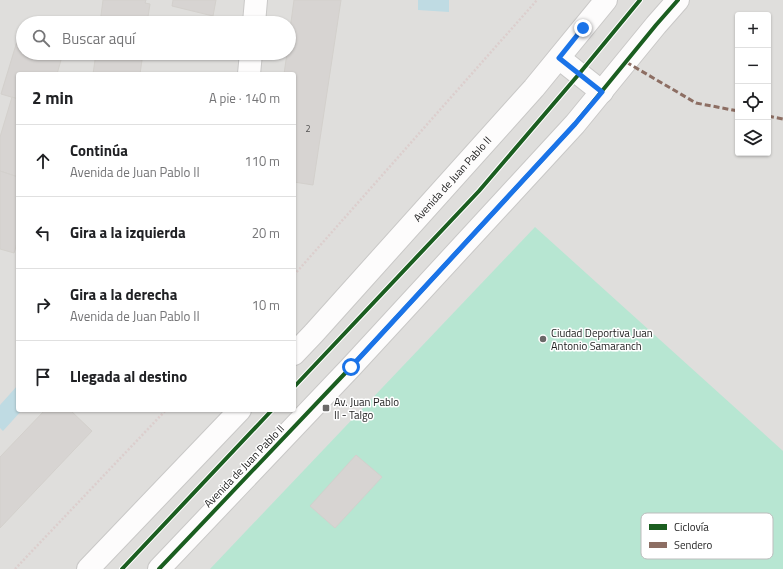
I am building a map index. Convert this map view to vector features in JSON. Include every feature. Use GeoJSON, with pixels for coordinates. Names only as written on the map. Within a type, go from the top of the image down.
{"type":"FeatureCollection","features":[{"type":"Feature","properties":{"kind":"street"},"geometry":{"type":"LineString","coordinates":[[255,16],[256,0]]}},
{"type":"Feature","properties":{"kind":"street","name":"Avenida de Juan Pablo II"},"geometry":{"type":"LineString","coordinates":[[296,352],[534,88],[606,0]]}},
{"type":"Feature","properties":{"kind":"street","name":"Avenida de Juan Pablo II"},"geometry":{"type":"LineString","coordinates":[[159,569],[356,362],[575,124],[678,0]]}},
{"type":"Feature","properties":{"kind":"street"},"geometry":{"type":"LineString","coordinates":[[559,58],[602,92]]}},
{"type":"Feature","properties":{"kind":"street"},"geometry":{"type":"LineString","coordinates":[[249,72],[250,60]]}},
{"type":"Feature","properties":{"kind":"street"},"geometry":{"type":"LineString","coordinates":[[88,569],[238,412]]}},
{"type":"Feature","properties":{"kind":"path"},"geometry":{"type":"LineString","coordinates":[[296,273],[537,0]]}},
{"type":"Feature","properties":{"kind":"path"},"geometry":{"type":"LineString","coordinates":[[15,569],[164,412]]}},
{"type":"Feature","properties":{"kind":"shaded area"},"geometry":{"type":"Polygon","coordinates":[[[0,0],[783,0],[783,569],[0,569],[0,0]]]}},
{"type":"Feature","properties":{"kind":"green space","name":"Ciudad Deportiva Juan Antonio Samaranch"},"geometry":{"type":"Polygon","coordinates":[[[535,227],[783,451],[783,569],[210,569],[535,227]]]}},
{"type":"Feature","properties":{"kind":"water"},"geometry":{"type":"Polygon","coordinates":[[[418,0],[449,0],[449,12],[418,10],[418,0]]]}},
{"type":"Feature","properties":{"kind":"water"},"geometry":{"type":"Polygon","coordinates":[[[16,387],[16,412],[20,412],[3,431],[0,428],[0,405],[16,387]]]}},
{"type":"Feature","properties":{"kind":"building"},"geometry":{"type":"Polygon","coordinates":[[[103,0],[146,0],[145,3],[150,4],[148,16],[101,16],[103,0]]]}},
{"type":"Feature","properties":{"kind":"building"},"geometry":{"type":"Polygon","coordinates":[[[173,0],[216,0],[213,16],[172,6],[173,0]]]}},
{"type":"Feature","properties":{"kind":"building"},"geometry":{"type":"Polygon","coordinates":[[[294,0],[341,0],[313,185],[296,182],[296,72],[284,72],[286,60],[296,60],[296,16],[292,16],[294,0]]]}},
{"type":"Feature","properties":{"kind":"building"},"geometry":{"type":"Polygon","coordinates":[[[16,45],[16,60],[61,60],[58,72],[16,72],[16,98],[1,94],[16,45]]]}},
{"type":"Feature","properties":{"kind":"building"},"geometry":{"type":"Polygon","coordinates":[[[95,60],[142,60],[140,72],[93,72],[95,60]]]}},
{"type":"Feature","properties":{"kind":"building"},"geometry":{"type":"Polygon","coordinates":[[[12,97],[16,98],[16,176],[0,171],[0,137],[12,97]]]}},
{"type":"Feature","properties":{"kind":"building"},"geometry":{"type":"Polygon","coordinates":[[[0,171],[16,176],[16,246],[14,253],[0,249],[0,171]]]}},
{"type":"Feature","properties":{"kind":"building"},"geometry":{"type":"Polygon","coordinates":[[[43,412],[72,412],[92,431],[0,528],[0,457],[43,412]]]}},
{"type":"Feature","properties":{"kind":"building"},"geometry":{"type":"Polygon","coordinates":[[[356,455],[382,477],[335,528],[310,506],[356,455]]]}},
{"type":"Feature","properties":{"kind":"marked path"},"geometry":{"type":"LineString","coordinates":[[626,62],[696,103],[735,110]]}},
{"type":"Feature","properties":{"kind":"marked path"},"geometry":{"type":"LineString","coordinates":[[771,117],[783,119]]}},
{"type":"Feature","properties":{"kind":"cycle path"},"geometry":{"type":"LineString","coordinates":[[296,385],[479,191],[640,0]]}},
{"type":"Feature","properties":{"kind":"cycle path"},"geometry":{"type":"LineString","coordinates":[[159,569],[351,367],[575,124],[678,0]]}},
{"type":"Feature","properties":{"kind":"cycle path"},"geometry":{"type":"LineString","coordinates":[[122,569],[270,412]]}},
{"type":"Feature","properties":{"kind":"place","name":"Ciudad Deportiva Juan Antonio Samaranch"},"geometry":{"type":"Point","coordinates":[543,339]}},
{"type":"Feature","properties":{"kind":"place","name":"Av. Juan Pablo II - Talgo"},"geometry":{"type":"Point","coordinates":[326,408]}},
{"type":"Feature","properties":{"kind":"route"},"geometry":{"type":"LineString","coordinates":[[351,367],[575,124],[602,92],[559,58],[583,28]]}}]}
